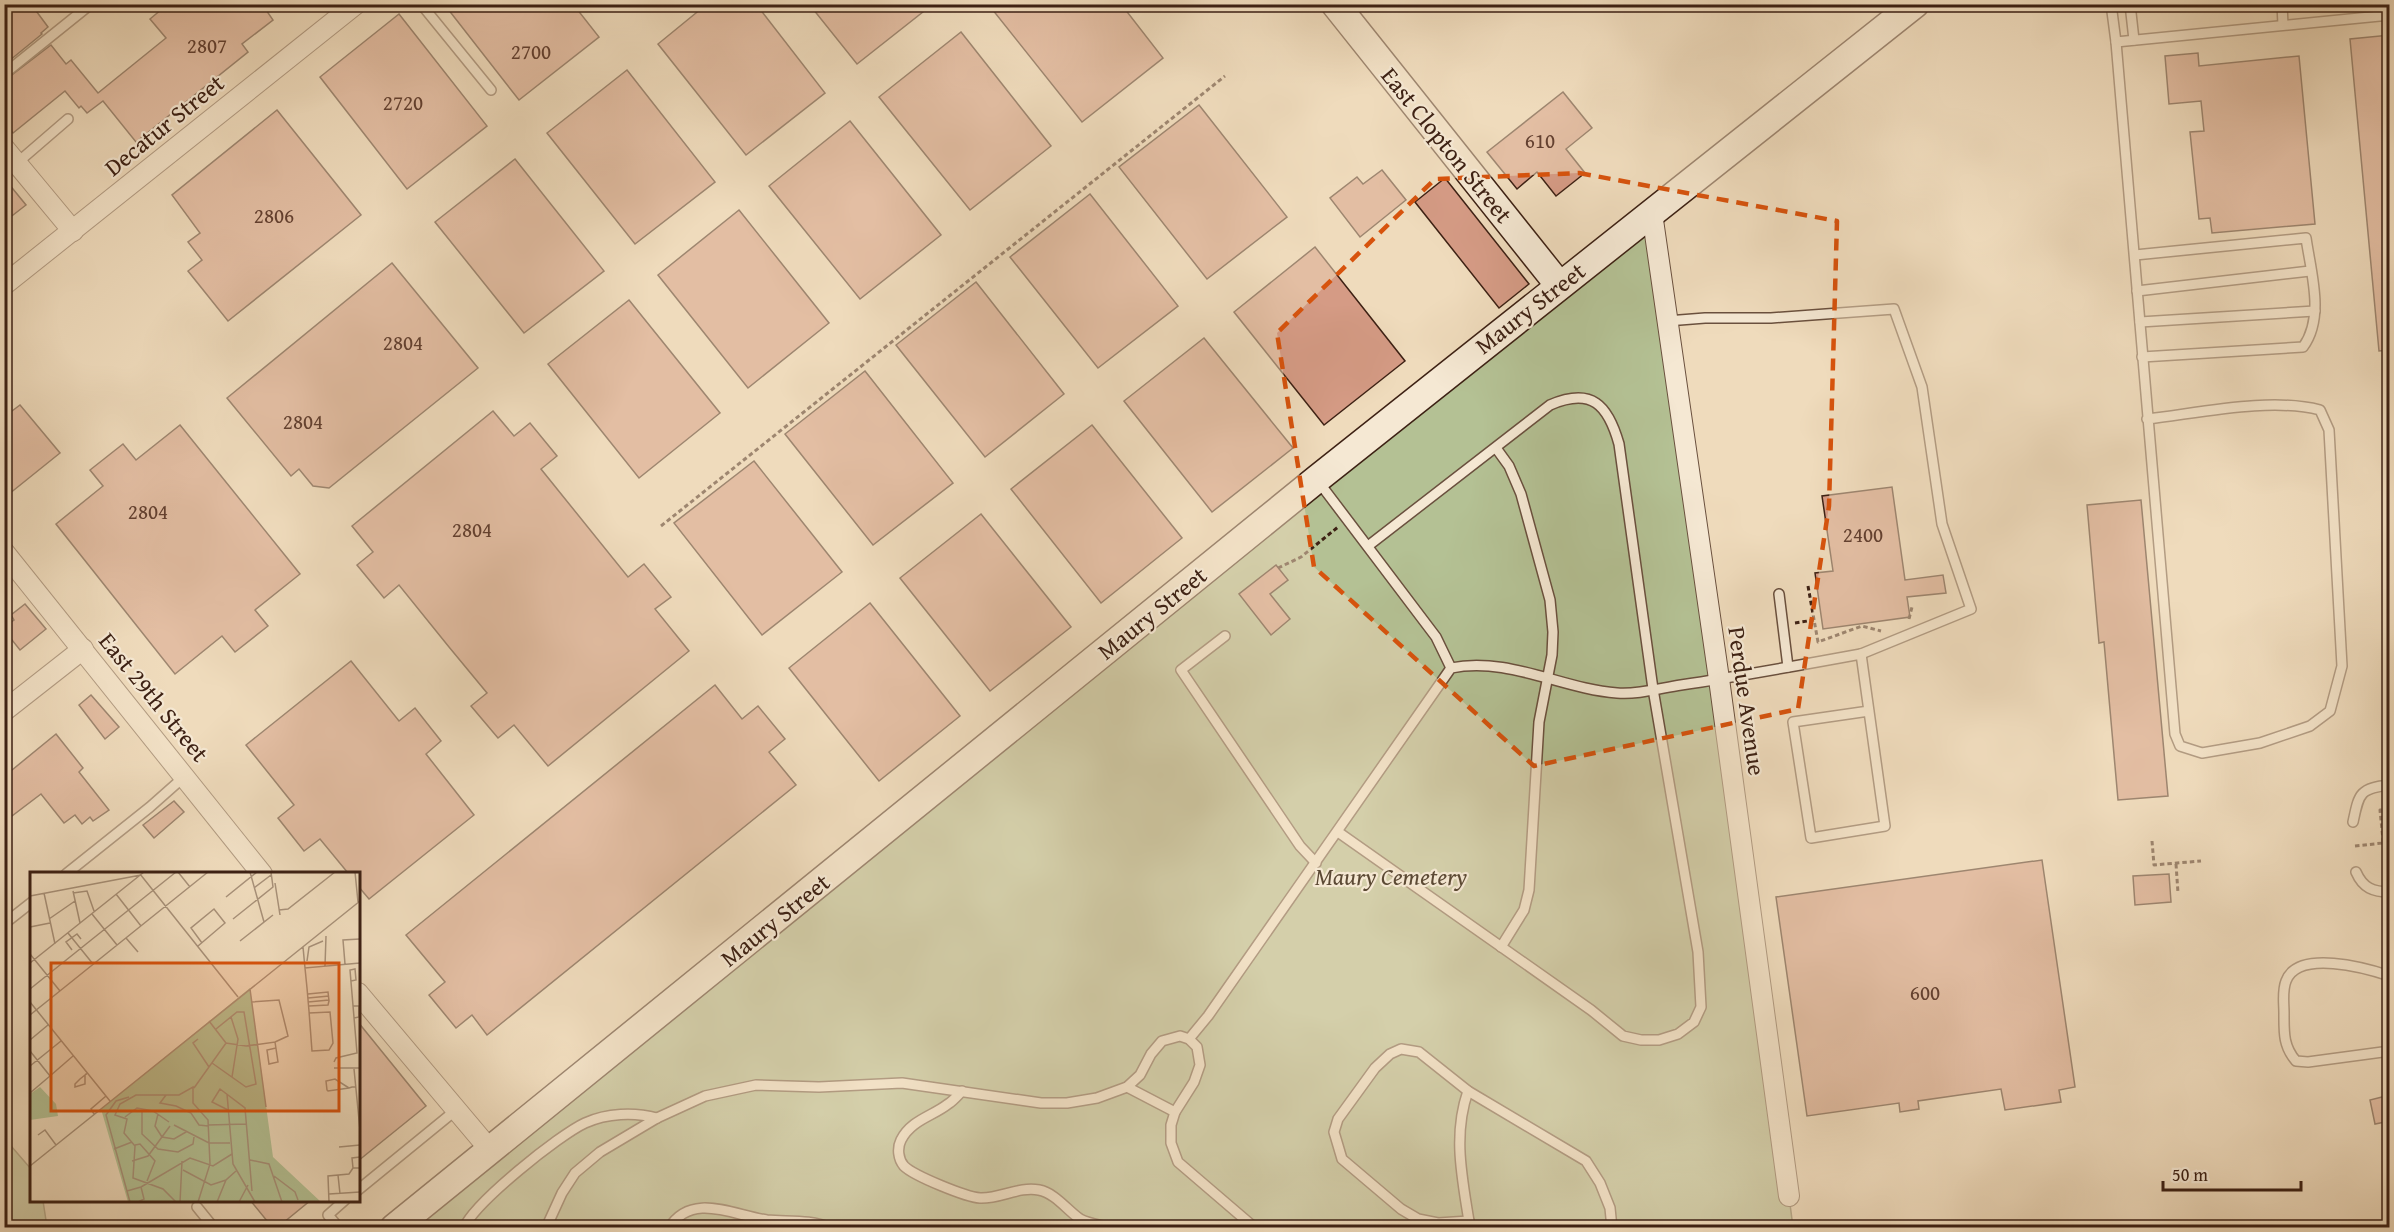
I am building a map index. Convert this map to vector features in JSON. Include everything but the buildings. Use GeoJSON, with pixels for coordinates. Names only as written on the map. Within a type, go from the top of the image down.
{"type":"FeatureCollection","features":[{"type":"Feature","properties":{"kind":"street","name":"East Clopton Street"},"geometry":{"type":"LineString","coordinates":[[1335,4],[1559,285]]}},
{"type":"Feature","properties":{"kind":"street","name":"Maury Street"},"geometry":{"type":"LineString","coordinates":[[394,1227],[1317,479],[1915,4]]}},
{"type":"Feature","properties":{"kind":"street","name":"Decatur Street"},"geometry":{"type":"LineString","coordinates":[[4,285],[347,7]]}},
{"type":"Feature","properties":{"kind":"street"},"geometry":{"type":"LineString","coordinates":[[4,148],[73,231]]}},
{"type":"Feature","properties":{"kind":"street","name":"Perdue Avenue"},"geometry":{"type":"LineString","coordinates":[[1652,213],[1719,680],[1789,1196]]}},
{"type":"Feature","properties":{"kind":"street","name":"East 29th Street"},"geometry":{"type":"LineString","coordinates":[[4,552],[261,872]]}},
{"type":"Feature","properties":{"kind":"street"},"geometry":{"type":"LineString","coordinates":[[4,711],[83,649]]}},
{"type":"Feature","properties":{"kind":"street"},"geometry":{"type":"LineString","coordinates":[[360,995],[490,1151]]}},
{"type":"Feature","properties":{"kind":"lane"},"geometry":{"type":"LineString","coordinates":[[4,74],[91,4]]}},
{"type":"Feature","properties":{"kind":"lane"},"geometry":{"type":"LineString","coordinates":[[421,4],[492,90]]}},
{"type":"Feature","properties":{"kind":"lane"},"geometry":{"type":"LineString","coordinates":[[2110,4],[2116,42],[2147,419],[2175,734],[2180,746],[2202,753],[2260,743],[2310,726],[2330,711],[2342,666],[2329,430],[2320,410],[2300,404],[2270,405],[2147,419]]}},
{"type":"Feature","properties":{"kind":"lane"},"geometry":{"type":"LineString","coordinates":[[2130,4],[2134,40]]}},
{"type":"Feature","properties":{"kind":"lane"},"geometry":{"type":"LineString","coordinates":[[2282,4],[2283,25]]}},
{"type":"Feature","properties":{"kind":"lane"},"geometry":{"type":"LineString","coordinates":[[2116,42],[2390,15]]}},
{"type":"Feature","properties":{"kind":"lane"},"geometry":{"type":"LineString","coordinates":[[17,163],[68,119]]}},
{"type":"Feature","properties":{"kind":"lane"},"geometry":{"type":"LineString","coordinates":[[2134,255],[2307,238],[2316,317],[2311,336],[2303,347],[2142,357]]}},
{"type":"Feature","properties":{"kind":"lane"},"geometry":{"type":"LineString","coordinates":[[2137,291],[2310,271]]}},
{"type":"Feature","properties":{"kind":"lane"},"geometry":{"type":"LineString","coordinates":[[1189,1039],[1208,1016],[1338,832],[1451,668],[1471,664],[1494,666],[1586,689],[1620,694],[1719,680],[1862,654],[1971,609],[1942,524],[1922,387],[1894,309],[1771,318],[1705,318],[1667,321]]}},
{"type":"Feature","properties":{"kind":"lane"},"geometry":{"type":"LineString","coordinates":[[2140,322],[2315,310]]}},
{"type":"Feature","properties":{"kind":"lane"},"geometry":{"type":"LineString","coordinates":[[1338,832],[1591,1010],[1623,1036],[1641,1040],[1659,1040],[1678,1034],[1694,1022],[1701,1007],[1698,952],[1653,689],[1619,444],[1613,423],[1605,410],[1593,402],[1580,399],[1566,399],[1550,405],[1368,546]]}},
{"type":"Feature","properties":{"kind":"lane"},"geometry":{"type":"LineString","coordinates":[[1496,448],[1509,466],[1521,494],[1550,600],[1552,655],[1539,722],[1529,890],[1524,910],[1502,947]]}},
{"type":"Feature","properties":{"kind":"lane"},"geometry":{"type":"LineString","coordinates":[[1317,479],[1436,637],[1451,668]]}},
{"type":"Feature","properties":{"kind":"lane"},"geometry":{"type":"LineString","coordinates":[[1779,594],[1788,667]]}},
{"type":"Feature","properties":{"kind":"lane"},"geometry":{"type":"LineString","coordinates":[[1225,636],[1181,670],[1300,846],[1316,863]]}},
{"type":"Feature","properties":{"kind":"lane"},"geometry":{"type":"LineString","coordinates":[[1862,654],[1885,826],[1811,838],[1793,722],[1869,711]]}},
{"type":"Feature","properties":{"kind":"lane"},"geometry":{"type":"LineString","coordinates":[[67,872],[150,807],[185,776]]}},
{"type":"Feature","properties":{"kind":"lane"},"geometry":{"type":"LineString","coordinates":[[2353,822],[2358,799],[2362,792],[2370,787],[2390,785]]}},
{"type":"Feature","properties":{"kind":"lane"},"geometry":{"type":"LineString","coordinates":[[2356,872],[2360,881],[2367,888],[2390,892]]}},
{"type":"Feature","properties":{"kind":"lane"},"geometry":{"type":"LineString","coordinates":[[4,924],[30,904]]}},
{"type":"Feature","properties":{"kind":"lane"},"geometry":{"type":"LineString","coordinates":[[2390,976],[2364,967],[2323,963],[2303,965],[2292,971],[2286,980],[2284,992],[2284,1042],[2288,1052],[2296,1061],[2308,1062],[2390,1051]]}},
{"type":"Feature","properties":{"kind":"lane"},"geometry":{"type":"LineString","coordinates":[[546,1227],[562,1193],[575,1173],[600,1152],[657,1118],[705,1096],[756,1085],[819,1088],[903,1083],[1041,1103],[1058,1103],[1097,1098],[1127,1087],[1140,1075],[1151,1054],[1162,1041],[1180,1036],[1189,1039],[1197,1047],[1200,1065],[1194,1082],[1174,1112],[1171,1125],[1171,1143],[1178,1162],[1255,1227]]}},
{"type":"Feature","properties":{"kind":"lane"},"geometry":{"type":"LineString","coordinates":[[1468,1091],[1461,1111],[1458,1132],[1470,1224],[1418,1220],[1401,1209],[1342,1159],[1334,1132],[1338,1119],[1375,1068],[1390,1054],[1401,1049],[1419,1052],[1468,1091],[1586,1161],[1610,1208],[1612,1227]]}},
{"type":"Feature","properties":{"kind":"lane"},"geometry":{"type":"LineString","coordinates":[[1127,1087],[1174,1112]]}},
{"type":"Feature","properties":{"kind":"lane"},"geometry":{"type":"LineString","coordinates":[[962,1091],[948,1104],[917,1122],[906,1132],[900,1141],[899,1154],[904,1165],[921,1177],[978,1198],[1008,1195],[1025,1189],[1040,1190],[1061,1202],[1079,1218],[1111,1227]]}},
{"type":"Feature","properties":{"kind":"lane"},"geometry":{"type":"LineString","coordinates":[[360,1188],[456,1110]]}},
{"type":"Feature","properties":{"kind":"lane"},"geometry":{"type":"LineString","coordinates":[[464,1227],[479,1207],[521,1170],[568,1132],[585,1122],[623,1114],[643,1114],[657,1118]]}},
{"type":"Feature","properties":{"kind":"lane"},"geometry":{"type":"LineString","coordinates":[[338,1227],[328,1215],[343,1202]]}},
{"type":"Feature","properties":{"kind":"lane"},"geometry":{"type":"LineString","coordinates":[[197,1207],[214,1227]]}},
{"type":"Feature","properties":{"kind":"lane"},"geometry":{"type":"LineString","coordinates":[[669,1227],[685,1212],[696,1209],[727,1209],[757,1223],[807,1222],[831,1227]]}},
{"type":"Feature","properties":{"kind":"lane"},"geometry":{"type":"LineString","coordinates":[[1073,1227],[1079,1218]]}},
{"type":"Feature","properties":{"kind":"path"},"geometry":{"type":"LineString","coordinates":[[661,526],[1225,76]]}},
{"type":"Feature","properties":{"kind":"path"},"geometry":{"type":"LineString","coordinates":[[1278,568],[1301,557],[1339,526]]}},
{"type":"Feature","properties":{"kind":"path"},"geometry":{"type":"LineString","coordinates":[[1808,586],[1818,642],[1862,626],[1887,632]]}},
{"type":"Feature","properties":{"kind":"path"},"geometry":{"type":"LineString","coordinates":[[1906,623],[1910,618],[1912,607]]}},
{"type":"Feature","properties":{"kind":"path"},"geometry":{"type":"LineString","coordinates":[[1794,623],[1814,620]]}},
{"type":"Feature","properties":{"kind":"path"},"geometry":{"type":"LineString","coordinates":[[2378,806],[2383,810],[2390,810]]}},
{"type":"Feature","properties":{"kind":"path"},"geometry":{"type":"LineString","coordinates":[[2383,810],[2380,810],[2387,880]]}},
{"type":"Feature","properties":{"kind":"path"},"geometry":{"type":"LineString","coordinates":[[2152,841],[2154,866],[2201,861]]}},
{"type":"Feature","properties":{"kind":"path"},"geometry":{"type":"LineString","coordinates":[[2355,846],[2383,843]]}},
{"type":"Feature","properties":{"kind":"path"},"geometry":{"type":"LineString","coordinates":[[2176,864],[2178,893]]}},
{"type":"Feature","properties":{"kind":"highlighted area"},"geometry":{"type":"Polygon","coordinates":[[[1579,173],[1837,221],[1829,506],[1798,709],[1534,766],[1314,567],[1277,333],[1435,179],[1579,173]]]}},
{"type":"Feature","properties":{"kind":"green space","name":"Maury Cemetery"},"geometry":{"type":"Polygon","coordinates":[[[1659,207],[1793,1227],[417,1228],[413,1214],[1659,207]]]}},
{"type":"Feature","properties":{"kind":"green space"},"geometry":{"type":"Polygon","coordinates":[[[5,1139],[30,1168],[30,1202],[43,1202],[47,1227],[5,1227],[5,1139]]]}}]}
